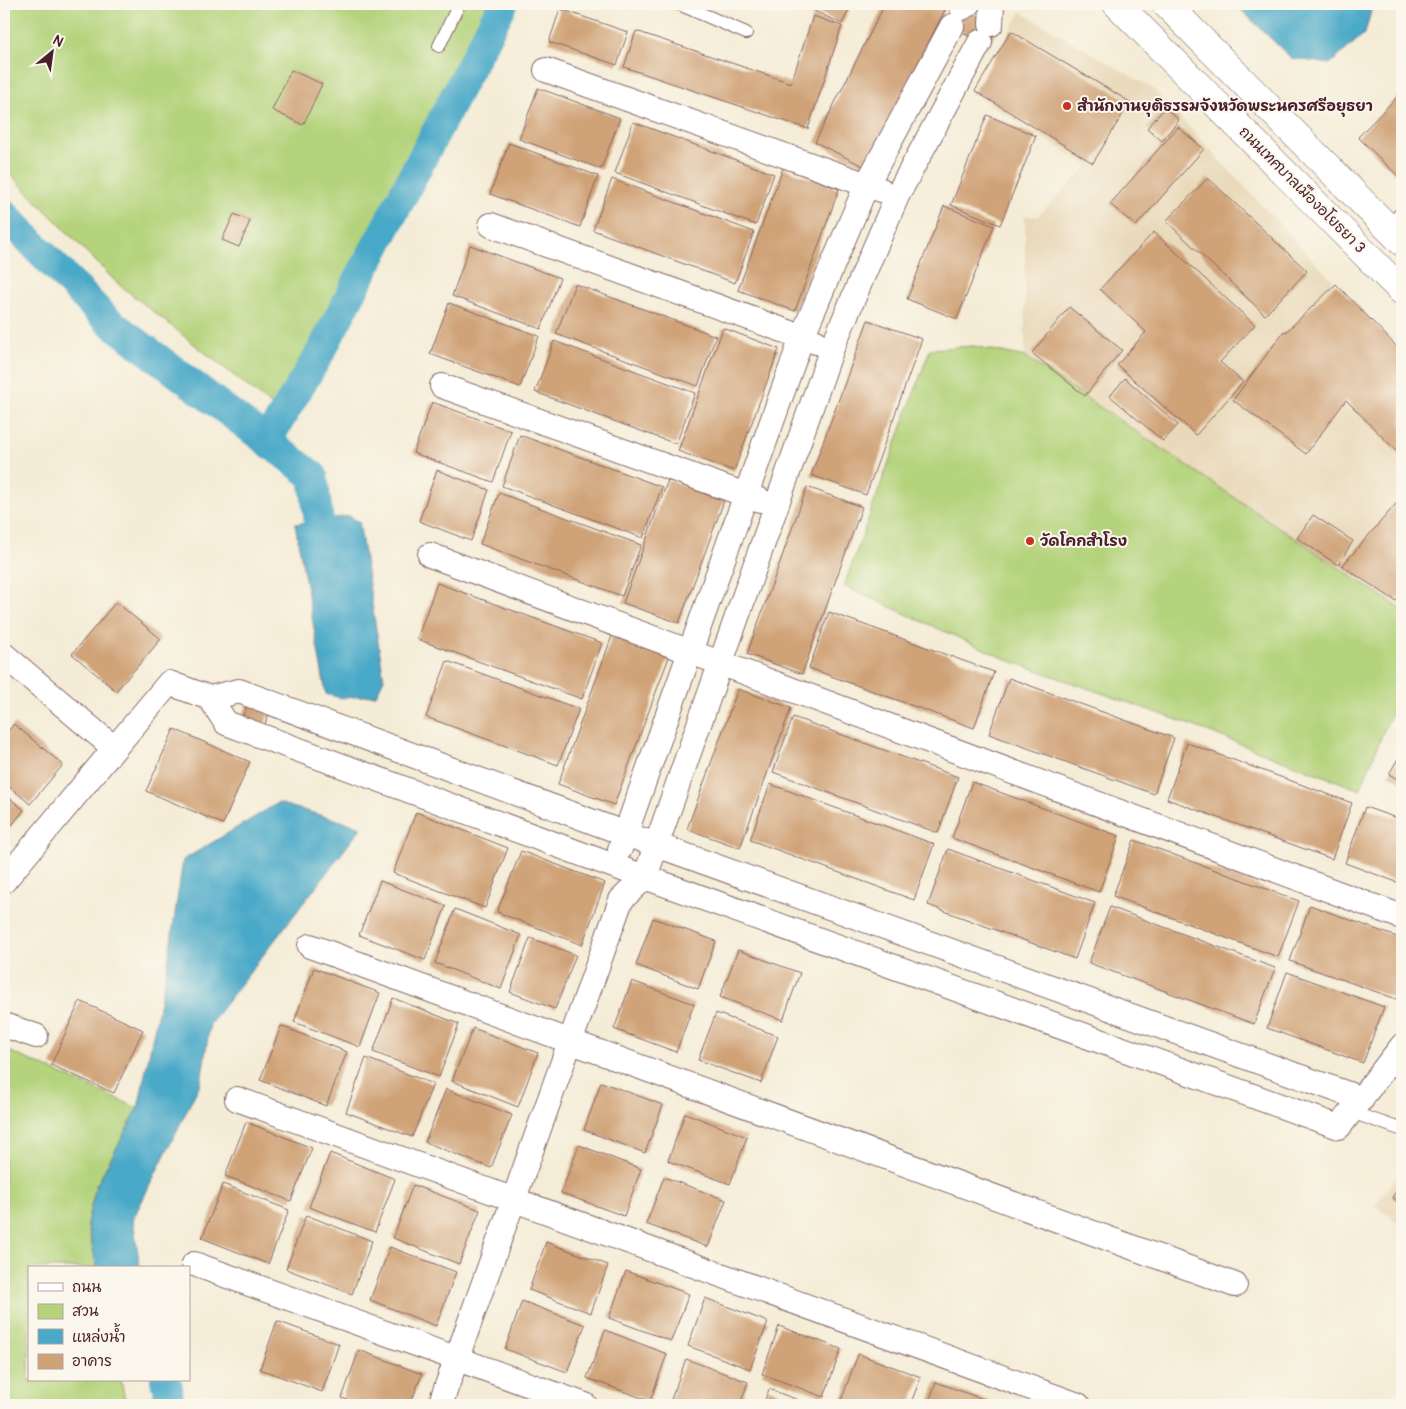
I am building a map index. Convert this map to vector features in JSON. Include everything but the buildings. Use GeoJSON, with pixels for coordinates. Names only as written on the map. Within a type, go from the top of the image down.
{"type":"FeatureCollection","features":[{"type":"Feature","properties":{"kind":"street","name":"ถนนเทศบาลเมืองอโยธยา 3"},"geometry":{"type":"LineString","coordinates":[[1117,4],[1402,291]]}},
{"type":"Feature","properties":{"kind":"street"},"geometry":{"type":"LineString","coordinates":[[1166,4],[1397,227]]}},
{"type":"Feature","properties":{"kind":"street"},"geometry":{"type":"LineString","coordinates":[[621,900],[614,866],[802,337],[867,184],[960,13]]}},
{"type":"Feature","properties":{"kind":"street"},"geometry":{"type":"LineString","coordinates":[[440,1405],[621,900],[645,877],[832,348],[897,196],[988,23]]}},
{"type":"Feature","properties":{"kind":"street"},"geometry":{"type":"LineString","coordinates":[[546,70],[897,196]]}},
{"type":"Feature","properties":{"kind":"street"},"geometry":{"type":"LineString","coordinates":[[906,112],[934,127]]}},
{"type":"Feature","properties":{"kind":"street"},"geometry":{"type":"LineString","coordinates":[[491,225],[832,348]]}},
{"type":"Feature","properties":{"kind":"street"},"geometry":{"type":"LineString","coordinates":[[834,261],[864,273]]}},
{"type":"Feature","properties":{"kind":"street"},"geometry":{"type":"LineString","coordinates":[[442,386],[777,506]]}},
{"type":"Feature","properties":{"kind":"street"},"geometry":{"type":"LineString","coordinates":[[774,415],[805,426]]}},
{"type":"Feature","properties":{"kind":"street"},"geometry":{"type":"LineString","coordinates":[[430,555],[1402,917]]}},
{"type":"Feature","properties":{"kind":"street"},"geometry":{"type":"LineString","coordinates":[[719,571],[750,582]]}},
{"type":"Feature","properties":{"kind":"street"},"geometry":{"type":"LineString","coordinates":[[4,655],[114,748]]}},
{"type":"Feature","properties":{"kind":"street"},"geometry":{"type":"LineString","coordinates":[[4,881],[169,683],[210,698],[238,691],[656,845],[1222,1048],[1357,1106]]}},
{"type":"Feature","properties":{"kind":"street"},"geometry":{"type":"LineString","coordinates":[[210,698],[226,723],[276,742],[1339,1127],[1402,1046]]}},
{"type":"Feature","properties":{"kind":"street"},"geometry":{"type":"LineString","coordinates":[[276,742],[287,709]]}},
{"type":"Feature","properties":{"kind":"street"},"geometry":{"type":"LineString","coordinates":[[662,732],[692,743]]}},
{"type":"Feature","properties":{"kind":"street"},"geometry":{"type":"LineString","coordinates":[[341,766],[352,733]]}},
{"type":"Feature","properties":{"kind":"street"},"geometry":{"type":"LineString","coordinates":[[414,792],[425,760]]}},
{"type":"Feature","properties":{"kind":"street"},"geometry":{"type":"LineString","coordinates":[[474,815],[486,783]]}},
{"type":"Feature","properties":{"kind":"street"},"geometry":{"type":"LineString","coordinates":[[535,837],[547,805]]}},
{"type":"Feature","properties":{"kind":"street"},"geometry":{"type":"LineString","coordinates":[[781,926],[792,894]]}},
{"type":"Feature","properties":{"kind":"street"},"geometry":{"type":"LineString","coordinates":[[868,958],[880,926]]}},
{"type":"Feature","properties":{"kind":"street"},"geometry":{"type":"LineString","coordinates":[[310,946],[1235,1285]]}},
{"type":"Feature","properties":{"kind":"street"},"geometry":{"type":"LineString","coordinates":[[951,987],[962,955]]}},
{"type":"Feature","properties":{"kind":"street"},"geometry":{"type":"LineString","coordinates":[[1034,1018],[1046,985]]}},
{"type":"Feature","properties":{"kind":"street"},"geometry":{"type":"LineString","coordinates":[[1124,1050],[1136,1018]]}},
{"type":"Feature","properties":{"kind":"street"},"geometry":{"type":"LineString","coordinates":[[4,1025],[36,1036]]}},
{"type":"Feature","properties":{"kind":"street"},"geometry":{"type":"LineString","coordinates":[[1210,1081],[1222,1048]]}},
{"type":"Feature","properties":{"kind":"street"},"geometry":{"type":"LineString","coordinates":[[237,1098],[1078,1405]]}},
{"type":"Feature","properties":{"kind":"street"},"geometry":{"type":"LineString","coordinates":[[194,1264],[585,1405]]}},
{"type":"Feature","properties":{"kind":"lane"},"geometry":{"type":"LineString","coordinates":[[439,46],[459,4]]}},
{"type":"Feature","properties":{"kind":"lane"},"geometry":{"type":"LineString","coordinates":[[679,4],[746,33]]}},
{"type":"Feature","properties":{"kind":"lane"},"geometry":{"type":"LineString","coordinates":[[1357,1106],[1400,1129],[1402,1126]]}},
{"type":"Feature","properties":{"kind":"shaded area"},"geometry":{"type":"Polygon","coordinates":[[[1021,12],[1153,89],[1402,355],[1402,610],[1025,357],[1025,216],[1038,216],[1088,166],[972,93],[1021,12]]]}},
{"type":"Feature","properties":{"kind":"shaded area"},"geometry":{"type":"Polygon","coordinates":[[[1402,1170],[1402,1226],[1375,1205],[1402,1170]]]}},
{"type":"Feature","properties":{"kind":"green space"},"geometry":{"type":"Polygon","coordinates":[[[4,4],[490,4],[276,409],[116,282],[4,168],[4,4]]]}},
{"type":"Feature","properties":{"kind":"green space"},"geometry":{"type":"Polygon","coordinates":[[[974,346],[1025,357],[1402,610],[1402,694],[1386,725],[1360,790],[1186,723],[1008,660],[844,586],[930,349],[974,346]]]}},
{"type":"Feature","properties":{"kind":"green space"},"geometry":{"type":"Polygon","coordinates":[[[4,1049],[138,1108],[96,1186],[87,1223],[97,1266],[28,1266],[28,1382],[121,1382],[126,1405],[4,1405],[4,1049]]]}},
{"type":"Feature","properties":{"kind":"water"},"geometry":{"type":"Polygon","coordinates":[[[1235,4],[1373,4],[1365,33],[1330,64],[1291,58],[1235,4]]]}},
{"type":"Feature","properties":{"kind":"water"},"geometry":{"type":"Polygon","coordinates":[[[349,516],[359,522],[384,679],[376,695],[341,698],[326,694],[295,524],[349,516]]]}},
{"type":"Feature","properties":{"kind":"water"},"geometry":{"type":"Polygon","coordinates":[[[278,803],[362,827],[210,1024],[201,1082],[133,1219],[140,1266],[97,1266],[87,1223],[96,1186],[138,1108],[167,968],[183,860],[278,803]]]}},
{"type":"Feature","properties":{"kind":"waterway"},"geometry":{"type":"LineString","coordinates":[[267,441],[320,353],[503,4]]}},
{"type":"Feature","properties":{"kind":"waterway"},"geometry":{"type":"LineString","coordinates":[[4,214],[106,319],[313,476],[324,561]]}},
{"type":"Feature","properties":{"kind":"waterway"},"geometry":{"type":"LineString","coordinates":[[166,1382],[169,1405]]}},
{"type":"Feature","properties":{"kind":"place","name":"สำนักงานยุติธรรมจังหวัดพระนครศรีอยุธยา"},"geometry":{"type":"Point","coordinates":[1067,106]}},
{"type":"Feature","properties":{"kind":"place","name":"วัดโคกสำโรง"},"geometry":{"type":"Point","coordinates":[1030,541]}}]}
